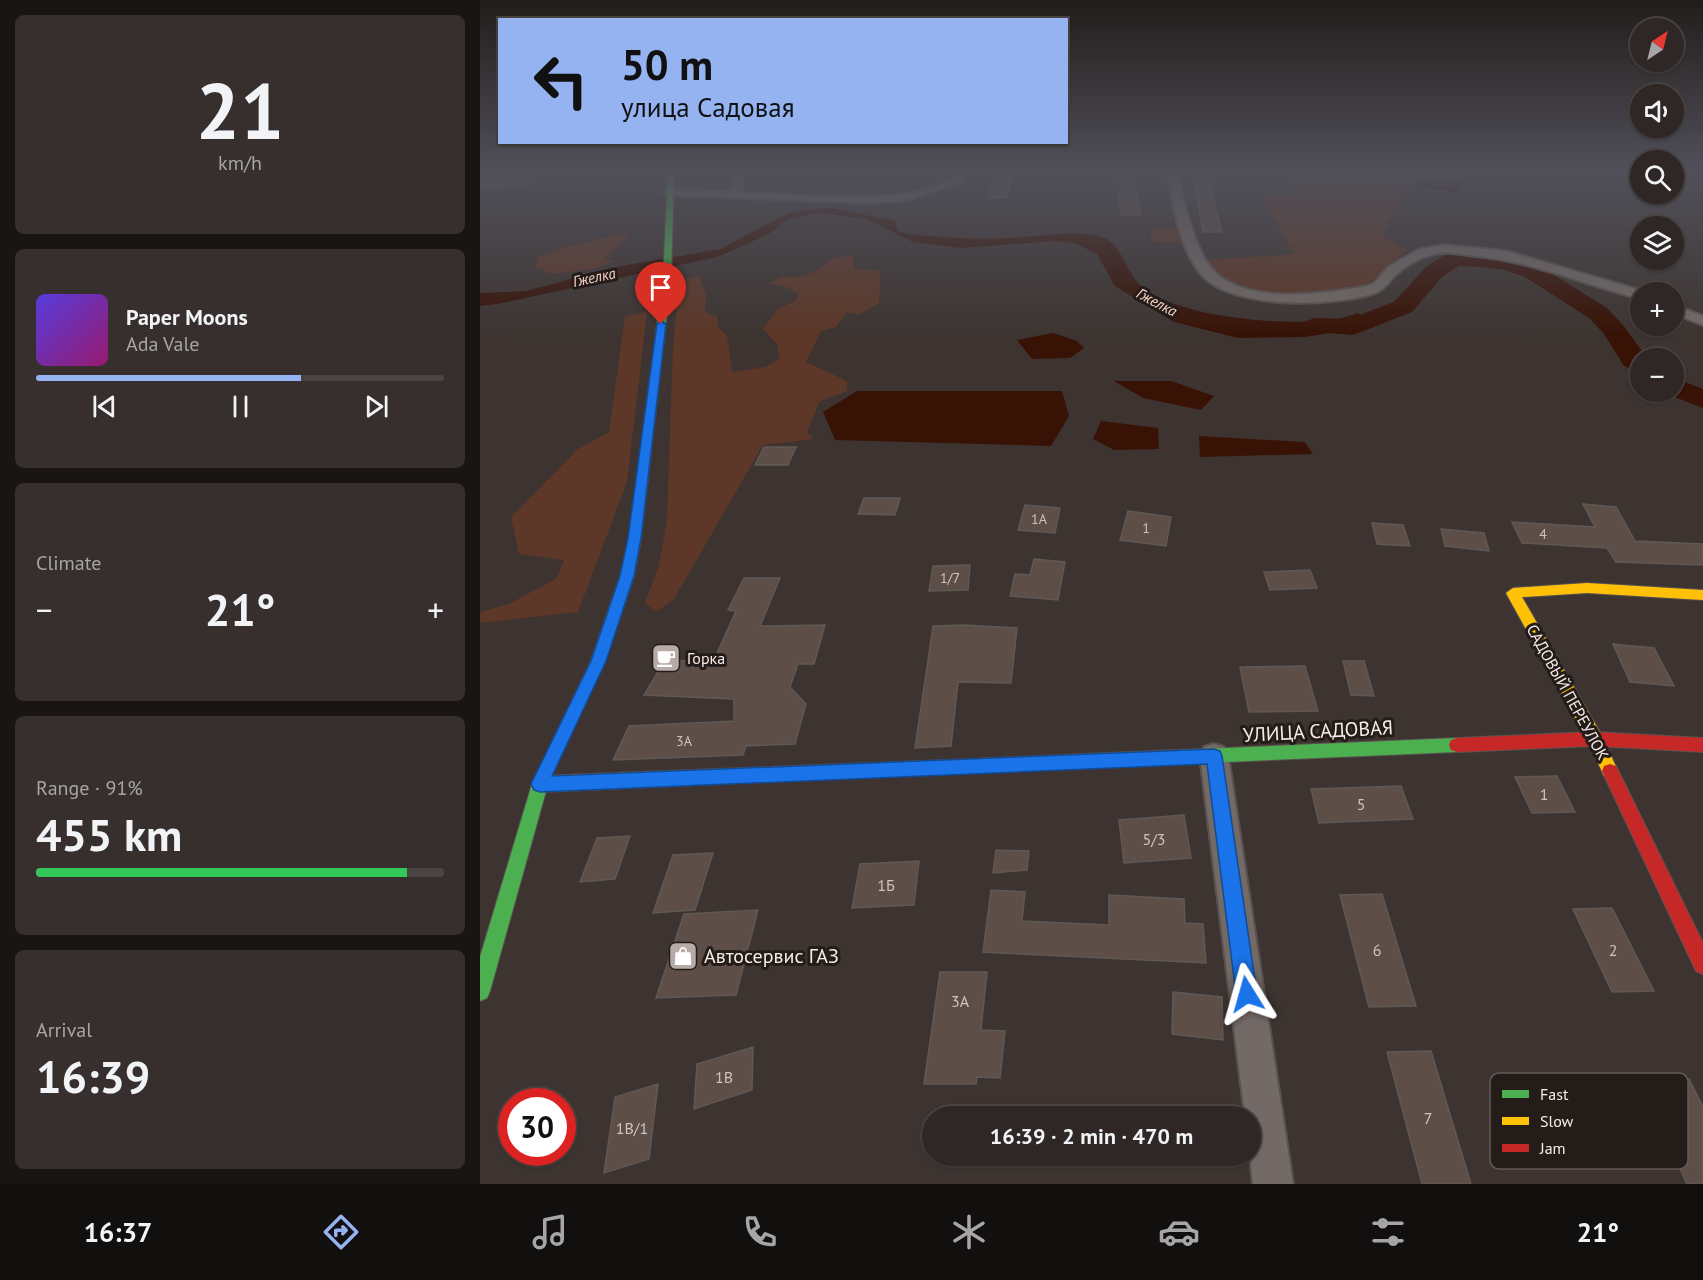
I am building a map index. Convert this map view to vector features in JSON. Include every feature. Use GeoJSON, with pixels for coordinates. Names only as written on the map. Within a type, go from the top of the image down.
{"type":"FeatureCollection","features":[{"type":"Feature","properties":{"kind":"main road"},"geometry":{"type":"LineString","coordinates":[[480,991],[540,784],[598,661],[627,576],[635,538],[667,279],[669,227]]}},
{"type":"Feature","properties":{"kind":"main road","name":"САДОВЫЙ ПЕРЕУЛОК"},"geometry":{"type":"LineString","coordinates":[[1703,595],[1587,588],[1513,593],[1595,739],[1703,964]]}},
{"type":"Feature","properties":{"kind":"main road","name":"УЛИЦА САДОВАЯ"},"geometry":{"type":"LineString","coordinates":[[540,784],[1595,739],[1703,745]]}},
{"type":"Feature","properties":{"kind":"street"},"geometry":{"type":"LineString","coordinates":[[1184,227],[1207,273],[1234,289],[1286,299],[1311,299],[1371,290],[1379,286],[1393,270],[1411,259],[1424,252],[1444,249],[1506,255],[1630,292]]}},
{"type":"Feature","properties":{"kind":"street"},"geometry":{"type":"LineString","coordinates":[[1684,313],[1703,321]]}},
{"type":"Feature","properties":{"kind":"street"},"geometry":{"type":"LineString","coordinates":[[1214,756],[1273,1184]]}},
{"type":"Feature","properties":{"kind":"shaded area"},"geometry":{"type":"Polygon","coordinates":[[[1279,227],[1386,227],[1382,235],[1408,250],[1368,285],[1310,297],[1268,297],[1219,279],[1207,260],[1294,254],[1279,227]]]}},
{"type":"Feature","properties":{"kind":"shaded area"},"geometry":{"type":"Polygon","coordinates":[[[1151,228],[1188,228],[1192,243],[1151,242],[1151,228]]]}},
{"type":"Feature","properties":{"kind":"shaded area"},"geometry":{"type":"Polygon","coordinates":[[[629,232],[624,242],[603,258],[614,261],[597,268],[553,274],[535,267],[539,256],[557,249],[629,232]]]}},
{"type":"Feature","properties":{"kind":"shaded area"},"geometry":{"type":"Polygon","coordinates":[[[853,255],[854,269],[881,271],[879,303],[858,315],[847,312],[836,327],[821,331],[806,362],[847,381],[847,391],[819,402],[807,432],[814,439],[763,445],[674,599],[656,612],[645,603],[659,565],[667,519],[673,348],[679,279],[699,277],[706,293],[705,312],[717,316],[718,327],[727,336],[732,372],[766,367],[780,358],[777,344],[763,329],[778,309],[797,300],[798,293],[782,285],[769,284],[780,277],[797,277],[814,272],[834,258],[853,255]]]}},
{"type":"Feature","properties":{"kind":"shaded area"},"geometry":{"type":"Polygon","coordinates":[[[647,312],[627,482],[578,612],[480,623],[480,612],[509,604],[557,578],[564,560],[519,554],[511,517],[578,449],[609,432],[625,316],[647,312]]]}},
{"type":"Feature","properties":{"kind":"water"},"geometry":{"type":"Polygon","coordinates":[[[761,227],[778,227],[769,234],[717,257],[480,306],[480,293],[526,291],[621,266],[721,249],[761,227]]]}},
{"type":"Feature","properties":{"kind":"water"},"geometry":{"type":"Polygon","coordinates":[[[884,227],[897,227],[898,232],[954,238],[983,239],[1065,234],[1098,236],[1112,243],[1138,283],[1154,295],[1176,304],[1230,317],[1286,322],[1331,320],[1358,313],[1374,326],[1305,337],[1238,338],[1174,322],[1115,286],[1097,254],[1075,243],[1055,241],[961,248],[913,242],[884,227]]]}},
{"type":"Feature","properties":{"kind":"water"},"geometry":{"type":"Polygon","coordinates":[[[1053,333],[1077,341],[1084,348],[1070,358],[1032,359],[1017,340],[1053,333]]]}},
{"type":"Feature","properties":{"kind":"water"},"geometry":{"type":"Polygon","coordinates":[[[1114,381],[1171,381],[1214,396],[1201,410],[1143,398],[1114,381]]]}},
{"type":"Feature","properties":{"kind":"water"},"geometry":{"type":"Polygon","coordinates":[[[857,391],[1062,391],[1069,416],[1051,446],[835,440],[823,412],[857,391]]]}},
{"type":"Feature","properties":{"kind":"water"},"geometry":{"type":"Polygon","coordinates":[[[1101,421],[1158,428],[1159,449],[1114,450],[1093,439],[1101,421]]]}},
{"type":"Feature","properties":{"kind":"water"},"geometry":{"type":"Polygon","coordinates":[[[1199,436],[1305,442],[1313,454],[1200,457],[1199,436]]]}},
{"type":"Feature","properties":{"kind":"building"},"geometry":{"type":"Polygon","coordinates":[[[1202,227],[1221,227],[1222,232],[1203,232],[1202,227]]]}},
{"type":"Feature","properties":{"kind":"building"},"geometry":{"type":"Polygon","coordinates":[[[764,447],[796,447],[788,465],[755,465],[764,447]]]}},
{"type":"Feature","properties":{"kind":"building"},"geometry":{"type":"Polygon","coordinates":[[[864,498],[900,498],[895,515],[858,514],[864,498]]]}},
{"type":"Feature","properties":{"kind":"building"},"geometry":{"type":"Polygon","coordinates":[[[1583,504],[1616,507],[1635,541],[1703,544],[1703,565],[1616,562],[1607,548],[1522,543],[1512,522],[1595,527],[1583,504]]]}},
{"type":"Feature","properties":{"kind":"building"},"geometry":{"type":"Polygon","coordinates":[[[1025,505],[1060,508],[1055,533],[1018,530],[1025,505]]]}},
{"type":"Feature","properties":{"kind":"building"},"geometry":{"type":"Polygon","coordinates":[[[1128,511],[1171,517],[1166,546],[1120,540],[1128,511]]]}},
{"type":"Feature","properties":{"kind":"building"},"geometry":{"type":"Polygon","coordinates":[[[1372,523],[1403,525],[1410,546],[1377,544],[1372,523]]]}},
{"type":"Feature","properties":{"kind":"building"},"geometry":{"type":"Polygon","coordinates":[[[1441,529],[1484,533],[1489,551],[1445,546],[1441,529]]]}},
{"type":"Feature","properties":{"kind":"building"},"geometry":{"type":"Polygon","coordinates":[[[1034,559],[1065,562],[1058,600],[1010,596],[1015,574],[1030,575],[1034,559]]]}},
{"type":"Feature","properties":{"kind":"building"},"geometry":{"type":"Polygon","coordinates":[[[970,565],[968,590],[929,591],[933,566],[970,565]]]}},
{"type":"Feature","properties":{"kind":"building"},"geometry":{"type":"Polygon","coordinates":[[[1310,570],[1317,588],[1270,590],[1264,572],[1310,570]]]}},
{"type":"Feature","properties":{"kind":"building"},"geometry":{"type":"Polygon","coordinates":[[[744,578],[780,578],[760,626],[825,625],[814,664],[798,664],[790,687],[806,704],[795,744],[746,746],[743,755],[613,760],[629,726],[734,721],[734,699],[644,695],[665,660],[713,662],[736,611],[728,610],[744,578]]]}},
{"type":"Feature","properties":{"kind":"building"},"geometry":{"type":"Polygon","coordinates":[[[933,626],[1017,628],[1011,683],[958,682],[951,746],[915,748],[933,626]]]}},
{"type":"Feature","properties":{"kind":"building"},"geometry":{"type":"Polygon","coordinates":[[[1613,644],[1654,648],[1674,686],[1630,682],[1613,644]]]}},
{"type":"Feature","properties":{"kind":"building"},"geometry":{"type":"Polygon","coordinates":[[[1343,661],[1364,661],[1374,696],[1351,695],[1343,661]]]}},
{"type":"Feature","properties":{"kind":"building"},"geometry":{"type":"Polygon","coordinates":[[[1305,666],[1318,711],[1249,712],[1240,667],[1305,666]]]}},
{"type":"Feature","properties":{"kind":"building"},"geometry":{"type":"Polygon","coordinates":[[[1557,776],[1575,812],[1532,813],[1515,777],[1557,776]]]}},
{"type":"Feature","properties":{"kind":"building"},"geometry":{"type":"Polygon","coordinates":[[[1401,786],[1413,819],[1319,823],[1311,789],[1401,786]]]}},
{"type":"Feature","properties":{"kind":"building"},"geometry":{"type":"Polygon","coordinates":[[[1184,815],[1191,858],[1124,863],[1119,820],[1184,815]]]}},
{"type":"Feature","properties":{"kind":"building"},"geometry":{"type":"Polygon","coordinates":[[[630,836],[615,879],[580,882],[597,838],[630,836]]]}},
{"type":"Feature","properties":{"kind":"building"},"geometry":{"type":"Polygon","coordinates":[[[996,850],[1029,851],[1027,870],[993,873],[996,850]]]}},
{"type":"Feature","properties":{"kind":"building"},"geometry":{"type":"Polygon","coordinates":[[[713,853],[695,910],[653,913],[673,855],[713,853]]]}},
{"type":"Feature","properties":{"kind":"building"},"geometry":{"type":"Polygon","coordinates":[[[919,861],[914,905],[852,908],[860,864],[919,861]]]}},
{"type":"Feature","properties":{"kind":"building"},"geometry":{"type":"Polygon","coordinates":[[[991,890],[1025,892],[1022,921],[1109,925],[1109,895],[1184,899],[1185,923],[1203,924],[1206,963],[983,952],[991,890]]]}},
{"type":"Feature","properties":{"kind":"building"},"geometry":{"type":"Polygon","coordinates":[[[1382,894],[1416,1006],[1369,1007],[1340,895],[1382,894]]]}},
{"type":"Feature","properties":{"kind":"building"},"geometry":{"type":"Polygon","coordinates":[[[1612,908],[1654,991],[1612,992],[1573,909],[1612,908]]]}},
{"type":"Feature","properties":{"kind":"building"},"geometry":{"type":"Polygon","coordinates":[[[758,910],[736,995],[656,998],[684,914],[758,910]]]}},
{"type":"Feature","properties":{"kind":"building"},"geometry":{"type":"Polygon","coordinates":[[[940,972],[987,972],[981,1030],[1005,1031],[1000,1078],[977,1077],[976,1084],[924,1084],[940,972]]]}},
{"type":"Feature","properties":{"kind":"building"},"geometry":{"type":"Polygon","coordinates":[[[1173,992],[1222,997],[1223,1040],[1172,1034],[1173,992]]]}},
{"type":"Feature","properties":{"kind":"building"},"geometry":{"type":"Polygon","coordinates":[[[753,1047],[752,1090],[694,1109],[697,1064],[753,1047]]]}},
{"type":"Feature","properties":{"kind":"building"},"geometry":{"type":"Polygon","coordinates":[[[1431,1051],[1471,1184],[1422,1184],[1387,1052],[1431,1051]]]}},
{"type":"Feature","properties":{"kind":"building"},"geometry":{"type":"Polygon","coordinates":[[[1688,1079],[1703,1107],[1703,1184],[1687,1184],[1680,1169],[1688,1169],[1688,1079]]]}},
{"type":"Feature","properties":{"kind":"building"},"geometry":{"type":"Polygon","coordinates":[[[658,1084],[649,1159],[604,1173],[615,1097],[658,1084]]]}},
{"type":"Feature","properties":{"kind":"waterway","name":"Гжелка"},"geometry":{"type":"LineString","coordinates":[[1315,326],[1352,327],[1403,307],[1434,272],[1454,259],[1480,260],[1508,264],[1533,272],[1598,313],[1614,330],[1630,354]]}},
{"type":"Feature","properties":{"kind":"waterway","name":"Гжелка"},"geometry":{"type":"LineString","coordinates":[[1684,391],[1703,399]]}},
{"type":"Feature","properties":{"kind":"traffic: fast"},"geometry":{"type":"LineString","coordinates":[[480,991],[540,784],[598,661],[627,576],[635,538],[667,279],[669,227]]}},
{"type":"Feature","properties":{"kind":"traffic: fast"},"geometry":{"type":"LineString","coordinates":[[948,767],[1457,745]]}},
{"type":"Feature","properties":{"kind":"traffic: slow"},"geometry":{"type":"LineString","coordinates":[[1610,771],[1595,739],[1513,593],[1587,588],[1703,595]]}},
{"type":"Feature","properties":{"kind":"traffic: slow"},"geometry":{"type":"LineString","coordinates":[[540,784],[948,767]]}},
{"type":"Feature","properties":{"kind":"traffic: jam"},"geometry":{"type":"LineString","coordinates":[[1457,745],[1595,739],[1703,745]]}},
{"type":"Feature","properties":{"kind":"traffic: jam"},"geometry":{"type":"LineString","coordinates":[[1610,771],[1703,964]]}},
{"type":"Feature","properties":{"kind":"place","name":"Горка"},"geometry":{"type":"Point","coordinates":[666,658]}},
{"type":"Feature","properties":{"kind":"place","name":"Автосервис ГАЗ"},"geometry":{"type":"Point","coordinates":[683,956]}},
{"type":"Feature","properties":{"kind":"route"},"geometry":{"type":"LineString","coordinates":[[661,324],[635,538],[627,576],[598,661],[540,784],[1214,756],[1247,994]]}}]}
